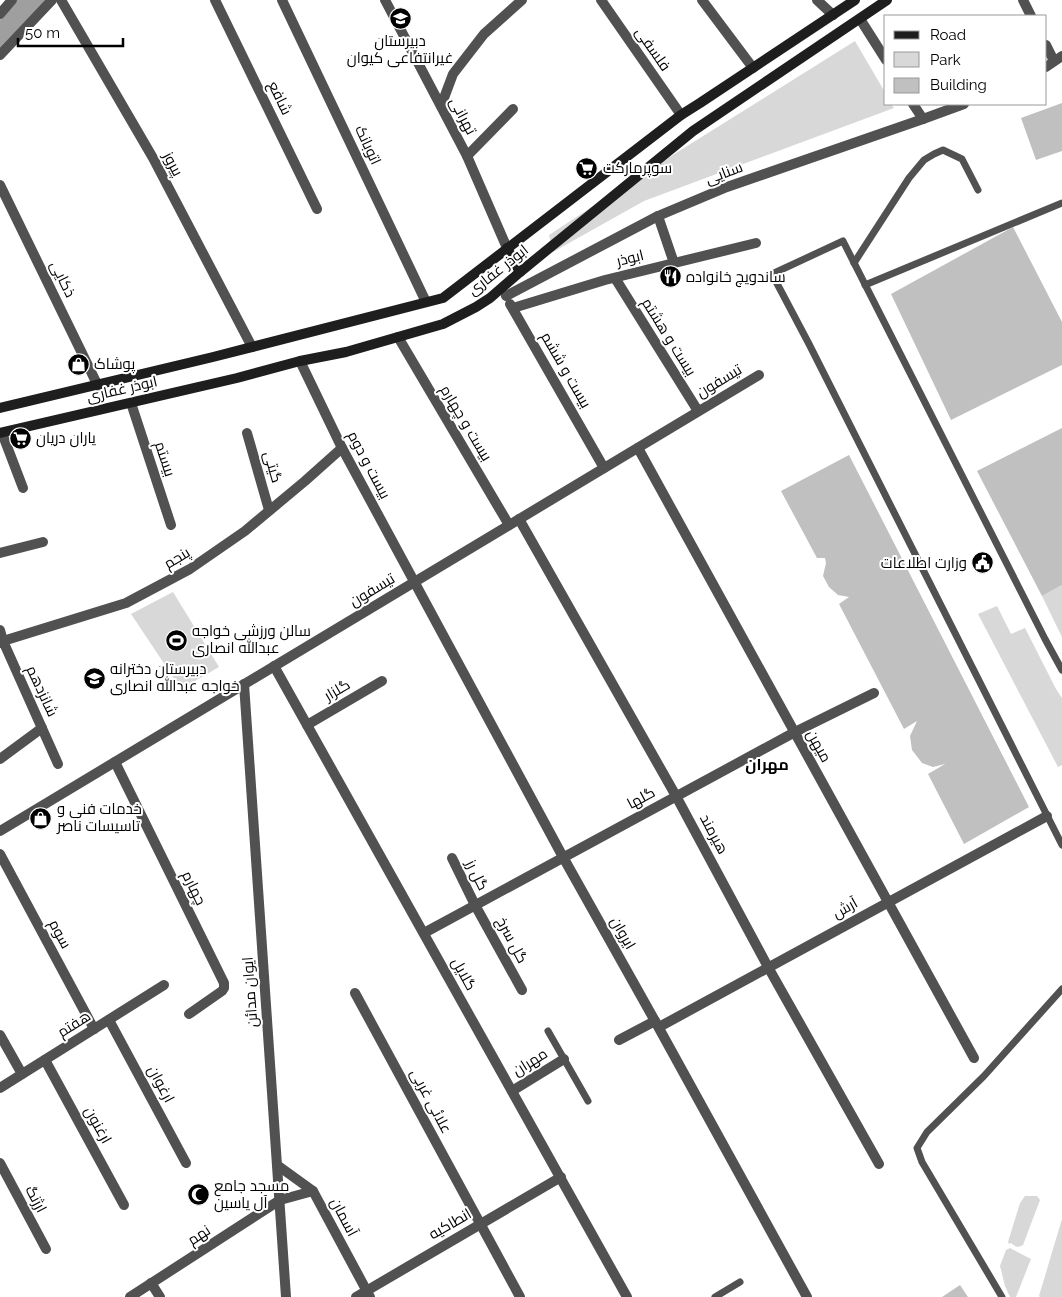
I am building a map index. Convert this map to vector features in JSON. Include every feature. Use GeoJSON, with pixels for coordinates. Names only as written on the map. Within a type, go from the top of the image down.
{"type":"FeatureCollection","features":[{"type":"Feature","properties":{"kind":"main road","name":"ابوذر غفاری"},"geometry":{"type":"LineString","coordinates":[[0,408],[98,386],[443,298],[681,115],[855,0]]}},
{"type":"Feature","properties":{"kind":"main road","name":"ابوذر غفاری"},"geometry":{"type":"LineString","coordinates":[[1,433],[237,378],[300,361],[346,352],[443,324],[504,292],[520,272],[693,131],[887,0]]}},
{"type":"Feature","properties":{"kind":"main road"},"geometry":{"type":"LineString","coordinates":[[507,248],[520,272]]}},
{"type":"Feature","properties":{"kind":"street"},"geometry":{"type":"LineString","coordinates":[[0,14],[12,0]]}},
{"type":"Feature","properties":{"kind":"street"},"geometry":{"type":"LineString","coordinates":[[0,56],[52,0]]}},
{"type":"Feature","properties":{"kind":"street","name":"پیروز"},"geometry":{"type":"LineString","coordinates":[[61,0],[153,158],[252,346]]}},
{"type":"Feature","properties":{"kind":"street","name":"شافع"},"geometry":{"type":"LineString","coordinates":[[215,0],[318,209]]}},
{"type":"Feature","properties":{"kind":"street","name":"اتوبانک"},"geometry":{"type":"LineString","coordinates":[[282,0],[426,302]]}},
{"type":"Feature","properties":{"kind":"street","name":"تهرانی"},"geometry":{"type":"LineString","coordinates":[[385,0],[467,156],[507,248]]}},
{"type":"Feature","properties":{"kind":"street"},"geometry":{"type":"LineString","coordinates":[[441,106],[453,74],[484,34],[522,0]]}},
{"type":"Feature","properties":{"kind":"street","name":"فلسفی"},"geometry":{"type":"LineString","coordinates":[[601,0],[681,115]]}},
{"type":"Feature","properties":{"kind":"street"},"geometry":{"type":"LineString","coordinates":[[702,0],[753,68]]}},
{"type":"Feature","properties":{"kind":"street"},"geometry":{"type":"LineString","coordinates":[[817,0],[833,15]]}},
{"type":"Feature","properties":{"kind":"street"},"geometry":{"type":"LineString","coordinates":[[1023,0],[1030,15]]}},
{"type":"Feature","properties":{"kind":"street"},"geometry":{"type":"LineString","coordinates":[[860,19],[884,57]]}},
{"type":"Feature","properties":{"kind":"street"},"geometry":{"type":"LineString","coordinates":[[1047,46],[1054,62]]}},
{"type":"Feature","properties":{"kind":"street"},"geometry":{"type":"LineString","coordinates":[[914,105],[923,119]]}},
{"type":"Feature","properties":{"kind":"street","name":"سنایی"},"geometry":{"type":"LineString","coordinates":[[504,292],[658,216],[727,187],[961,105]]}},
{"type":"Feature","properties":{"kind":"street"},"geometry":{"type":"LineString","coordinates":[[467,156],[513,109]]}},
{"type":"Feature","properties":{"kind":"street","name":"ذکایی"},"geometry":{"type":"LineString","coordinates":[[0,185],[98,386]]}},
{"type":"Feature","properties":{"kind":"street"},"geometry":{"type":"LineString","coordinates":[[658,216],[674,263]]}},
{"type":"Feature","properties":{"kind":"street","name":"ابوذر"},"geometry":{"type":"LineString","coordinates":[[513,308],[615,278],[756,243]]}},
{"type":"Feature","properties":{"kind":"street","name":"بیست و هشتم"},"geometry":{"type":"LineString","coordinates":[[615,278],[698,411]]}},
{"type":"Feature","properties":{"kind":"street","name":"بیست و ششم"},"geometry":{"type":"LineString","coordinates":[[504,292],[604,468]]}},
{"type":"Feature","properties":{"kind":"street","name":"بیست و چهارم"},"geometry":{"type":"LineString","coordinates":[[398,337],[509,525]]}},
{"type":"Feature","properties":{"kind":"street","name":"بیست و دوم"},"geometry":{"type":"LineString","coordinates":[[300,361],[342,448],[414,582]]}},
{"type":"Feature","properties":{"kind":"street","name":"تیسفون"},"geometry":{"type":"LineString","coordinates":[[0,831],[759,375]]}},
{"type":"Feature","properties":{"kind":"street","name":"بیستم"},"geometry":{"type":"LineString","coordinates":[[130,402],[171,525]]}},
{"type":"Feature","properties":{"kind":"street"},"geometry":{"type":"LineString","coordinates":[[1,433],[23,488]]}},
{"type":"Feature","properties":{"kind":"street","name":"گیتی"},"geometry":{"type":"LineString","coordinates":[[247,433],[269,510]]}},
{"type":"Feature","properties":{"kind":"street","name":"پنجم"},"geometry":{"type":"LineString","coordinates":[[1,642],[126,603],[190,569],[245,531],[342,448]]}},
{"type":"Feature","properties":{"kind":"street","name":"میهن"},"geometry":{"type":"LineString","coordinates":[[638,448],[974,1058]]}},
{"type":"Feature","properties":{"kind":"street","name":"هیرمند"},"geometry":{"type":"LineString","coordinates":[[519,519],[676,796],[768,967],[879,1164]]}},
{"type":"Feature","properties":{"kind":"street"},"geometry":{"type":"LineString","coordinates":[[0,552],[43,542]]}},
{"type":"Feature","properties":{"kind":"street","name":"ایروان"},"geometry":{"type":"LineString","coordinates":[[414,582],[563,857],[807,1297]]}},
{"type":"Feature","properties":{"kind":"street","name":"شانزدهم"},"geometry":{"type":"LineString","coordinates":[[0,630],[1,642],[58,764]]}},
{"type":"Feature","properties":{"kind":"street","name":"گلایل"},"geometry":{"type":"LineString","coordinates":[[274,666],[627,1297]]}},
{"type":"Feature","properties":{"kind":"street","name":"گلزار"},"geometry":{"type":"LineString","coordinates":[[307,725],[382,681]]}},
{"type":"Feature","properties":{"kind":"street","name":"ایوان مدائن"},"geometry":{"type":"LineString","coordinates":[[244,684],[286,1297]]}},
{"type":"Feature","properties":{"kind":"street","name":"گلها"},"geometry":{"type":"LineString","coordinates":[[424,932],[794,732],[874,693]]}},
{"type":"Feature","properties":{"kind":"street"},"geometry":{"type":"LineString","coordinates":[[0,759],[42,728]]}},
{"type":"Feature","properties":{"kind":"street","name":"چهارم"},"geometry":{"type":"LineString","coordinates":[[114,762],[224,982],[222,991],[189,1014]]}},
{"type":"Feature","properties":{"kind":"street","name":"آرش"},"geometry":{"type":"LineString","coordinates":[[619,1040],[657,1024],[768,967],[1047,816]]}},
{"type":"Feature","properties":{"kind":"street","name":"سوم"},"geometry":{"type":"LineString","coordinates":[[0,854],[94,1029]]}},
{"type":"Feature","properties":{"kind":"street","name":"گل رز"},"geometry":{"type":"LineString","coordinates":[[452,858],[475,905]]}},
{"type":"Feature","properties":{"kind":"street","name":"گل سرخ"},"geometry":{"type":"LineString","coordinates":[[475,905],[522,990]]}},
{"type":"Feature","properties":{"kind":"street","name":"هفتم"},"geometry":{"type":"LineString","coordinates":[[0,1088],[164,985]]}},
{"type":"Feature","properties":{"kind":"street","name":"علائی غربی"},"geometry":{"type":"LineString","coordinates":[[355,993],[520,1297]]}},
{"type":"Feature","properties":{"kind":"street","name":"ارغوان"},"geometry":{"type":"LineString","coordinates":[[109,1020],[186,1163]]}},
{"type":"Feature","properties":{"kind":"street"},"geometry":{"type":"LineString","coordinates":[[0,1035],[22,1074]]}},
{"type":"Feature","properties":{"kind":"street","name":"مهران"},"geometry":{"type":"LineString","coordinates":[[512,1091],[564,1058]]}},
{"type":"Feature","properties":{"kind":"street","name":"ارغنون"},"geometry":{"type":"LineString","coordinates":[[45,1060],[124,1205]]}},
{"type":"Feature","properties":{"kind":"street","name":"ارژنگ"},"geometry":{"type":"LineString","coordinates":[[0,1163],[46,1249]]}},
{"type":"Feature","properties":{"kind":"street","name":"آسمان"},"geometry":{"type":"LineString","coordinates":[[277,1166],[313,1191],[368,1294]]}},
{"type":"Feature","properties":{"kind":"street","name":"انطاکیه"},"geometry":{"type":"LineString","coordinates":[[356,1297],[368,1294],[560,1177]]}},
{"type":"Feature","properties":{"kind":"street","name":"نهم"},"geometry":{"type":"LineString","coordinates":[[130,1297],[280,1200],[313,1191]]}},
{"type":"Feature","properties":{"kind":"street"},"geometry":{"type":"LineString","coordinates":[[151,1283],[160,1297]]}},
{"type":"Feature","properties":{"kind":"lane"},"geometry":{"type":"LineString","coordinates":[[854,263],[909,178],[924,160],[934,154],[943,150],[962,159],[978,190]]}},
{"type":"Feature","properties":{"kind":"lane"},"geometry":{"type":"LineString","coordinates":[[865,285],[1062,203]]}},
{"type":"Feature","properties":{"kind":"lane"},"geometry":{"type":"LineString","coordinates":[[1062,670],[843,241],[772,274],[1062,845]]}},
{"type":"Feature","properties":{"kind":"lane"},"geometry":{"type":"LineString","coordinates":[[1002,1297],[922,1162],[918,1148],[927,1132],[984,1076],[1062,989]]}},
{"type":"Feature","properties":{"kind":"lane"},"geometry":{"type":"LineString","coordinates":[[548,1031],[588,1101]]}},
{"type":"Feature","properties":{"kind":"lane"},"geometry":{"type":"LineString","coordinates":[[715,1297],[740,1282]]}},
{"type":"Feature","properties":{"kind":"green space"},"geometry":{"type":"Polygon","coordinates":[[[855,41],[884,91],[884,105],[892,105],[894,108],[644,201],[553,252],[549,235],[636,178],[855,41]]]}},
{"type":"Feature","properties":{"kind":"green space"},"geometry":{"type":"Polygon","coordinates":[[[1062,585],[1062,637],[1042,596],[1062,585]]]}},
{"type":"Feature","properties":{"kind":"green space","name":"سالن ورزشی خواجه عبدالله انصاری"},"geometry":{"type":"Polygon","coordinates":[[[173,592],[219,667],[181,689],[131,614],[173,592]]]}},
{"type":"Feature","properties":{"kind":"green space"},"geometry":{"type":"Polygon","coordinates":[[[997,606],[1011,634],[1025,628],[1062,698],[1062,765],[1058,767],[978,614],[997,606]]]}},
{"type":"Feature","properties":{"kind":"green space"},"geometry":{"type":"Polygon","coordinates":[[[1025,1196],[1037,1196],[1040,1200],[1023,1245],[1017,1247],[1008,1242],[1020,1203],[1025,1196]]]}},
{"type":"Feature","properties":{"kind":"green space"},"geometry":{"type":"Polygon","coordinates":[[[1062,1219],[1062,1297],[1040,1297],[1039,1296],[1062,1219]]]}},
{"type":"Feature","properties":{"kind":"green space"},"geometry":{"type":"Polygon","coordinates":[[[1010,1248],[1031,1259],[1016,1297],[1010,1297],[1000,1266],[1006,1250],[1010,1248]]]}},
{"type":"Feature","properties":{"kind":"building"},"geometry":{"type":"Polygon","coordinates":[[[1062,103],[1062,151],[1036,160],[1021,118],[1062,103]]]}},
{"type":"Feature","properties":{"kind":"building"},"geometry":{"type":"Polygon","coordinates":[[[1013,227],[1062,322],[1062,365],[951,420],[891,294],[1013,227]]]}},
{"type":"Feature","properties":{"kind":"building"},"geometry":{"type":"Polygon","coordinates":[[[1062,428],[1062,585],[1042,596],[977,471],[1062,428]]]}},
{"type":"Feature","properties":{"kind":"building"},"geometry":{"type":"Polygon","coordinates":[[[849,455],[1029,807],[964,844],[928,774],[945,764],[933,767],[922,763],[912,750],[910,736],[917,721],[904,729],[839,604],[849,597],[838,595],[829,587],[823,576],[826,563],[825,558],[817,558],[781,491],[849,455]]]}},
{"type":"Feature","properties":{"kind":"building"},"geometry":{"type":"Polygon","coordinates":[[[960,1285],[968,1297],[942,1297],[960,1285]]]}},
{"type":"Feature","properties":{"kind":"waterway"},"geometry":{"type":"LineString","coordinates":[[0,39],[33,0]]}},
{"type":"Feature","properties":{"kind":"place","name":"دبیرستان غیرانتفاعی کیوان"},"geometry":{"type":"Point","coordinates":[400,18]}},
{"type":"Feature","properties":{"kind":"place","name":"سوپرمارکت"},"geometry":{"type":"Point","coordinates":[587,168]}},
{"type":"Feature","properties":{"kind":"place","name":"ساندویچ خانواده"},"geometry":{"type":"Point","coordinates":[670,277]}},
{"type":"Feature","properties":{"kind":"place","name":"پوشاک"},"geometry":{"type":"Point","coordinates":[78,364]}},
{"type":"Feature","properties":{"kind":"place","name":"یاران دریان"},"geometry":{"type":"Point","coordinates":[20,438]}},
{"type":"Feature","properties":{"kind":"place","name":"وزارت اطلاعات"},"geometry":{"type":"Point","coordinates":[983,563]}},
{"type":"Feature","properties":{"kind":"place","name":"سالن ورزشی خواجه عبدالله انصاری"},"geometry":{"type":"Point","coordinates":[176,640]}},
{"type":"Feature","properties":{"kind":"place","name":"دبیرستان دخترانه خواجه عبدالله انصاری"},"geometry":{"type":"Point","coordinates":[94,678]}},
{"type":"Feature","properties":{"kind":"place","name":"خدمات فنی و تاسیسات ناصر"},"geometry":{"type":"Point","coordinates":[41,818]}},
{"type":"Feature","properties":{"kind":"place","name":"مسجد جامع آل یاسین"},"geometry":{"type":"Point","coordinates":[198,1195]}},
{"type":"Feature","properties":{"kind":"district","name":"مهران"},"geometry":{"type":"Point","coordinates":[767,764]}}]}
